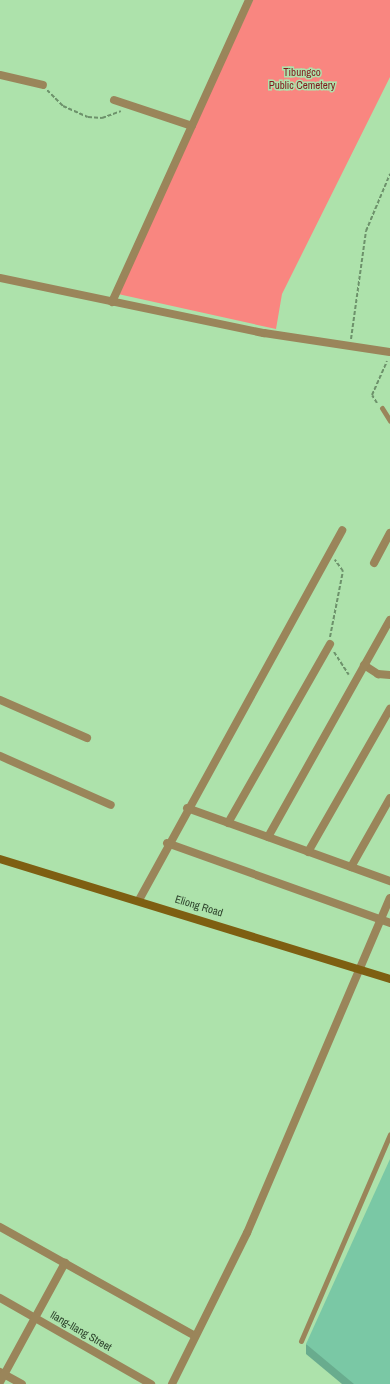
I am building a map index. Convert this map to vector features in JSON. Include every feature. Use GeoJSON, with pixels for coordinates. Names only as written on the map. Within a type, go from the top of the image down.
{"type":"FeatureCollection","features":[{"type":"Feature","properties":{"kind":"main road","name":"Eliong Road"},"geometry":{"type":"LineString","coordinates":[[0,859],[139,900],[390,979]]}},
{"type":"Feature","properties":{"kind":"street"},"geometry":{"type":"LineString","coordinates":[[112,302],[250,0]]}},
{"type":"Feature","properties":{"kind":"street"},"geometry":{"type":"LineString","coordinates":[[0,75],[43,86]]}},
{"type":"Feature","properties":{"kind":"street"},"geometry":{"type":"LineString","coordinates":[[114,100],[192,126]]}},
{"type":"Feature","properties":{"kind":"street"},"geometry":{"type":"LineString","coordinates":[[0,278],[264,333],[390,352]]}},
{"type":"Feature","properties":{"kind":"street"},"geometry":{"type":"LineString","coordinates":[[139,900],[187,808],[342,530]]}},
{"type":"Feature","properties":{"kind":"street"},"geometry":{"type":"LineString","coordinates":[[374,563],[390,533]]}},
{"type":"Feature","properties":{"kind":"street"},"geometry":{"type":"LineString","coordinates":[[268,837],[390,620]]}},
{"type":"Feature","properties":{"kind":"street"},"geometry":{"type":"LineString","coordinates":[[228,823],[330,644]]}},
{"type":"Feature","properties":{"kind":"street"},"geometry":{"type":"LineString","coordinates":[[364,665],[378,674],[390,675]]}},
{"type":"Feature","properties":{"kind":"street"},"geometry":{"type":"LineString","coordinates":[[0,700],[87,738]]}},
{"type":"Feature","properties":{"kind":"street"},"geometry":{"type":"LineString","coordinates":[[308,852],[390,709]]}},
{"type":"Feature","properties":{"kind":"street"},"geometry":{"type":"LineString","coordinates":[[0,756],[112,805]]}},
{"type":"Feature","properties":{"kind":"street"},"geometry":{"type":"LineString","coordinates":[[351,867],[390,798]]}},
{"type":"Feature","properties":{"kind":"street"},"geometry":{"type":"LineString","coordinates":[[187,808],[390,881]]}},
{"type":"Feature","properties":{"kind":"street"},"geometry":{"type":"LineString","coordinates":[[168,843],[390,923]]}},
{"type":"Feature","properties":{"kind":"street"},"geometry":{"type":"LineString","coordinates":[[172,1384],[247,1233],[390,898]]}},
{"type":"Feature","properties":{"kind":"street"},"geometry":{"type":"LineString","coordinates":[[0,1227],[195,1336]]}},
{"type":"Feature","properties":{"kind":"street"},"geometry":{"type":"LineString","coordinates":[[22,1384],[1,1376],[65,1263]]}},
{"type":"Feature","properties":{"kind":"street","name":"Ilang-Ilang Street"},"geometry":{"type":"LineString","coordinates":[[0,1298],[151,1384]]}},
{"type":"Feature","properties":{"kind":"lane"},"geometry":{"type":"LineString","coordinates":[[382,408],[390,421]]}},
{"type":"Feature","properties":{"kind":"lane"},"geometry":{"type":"LineString","coordinates":[[301,1341],[390,1134]]}},
{"type":"Feature","properties":{"kind":"path"},"geometry":{"type":"LineString","coordinates":[[43,86],[63,106],[88,117],[102,118],[131,106]]}},
{"type":"Feature","properties":{"kind":"path"},"geometry":{"type":"LineString","coordinates":[[351,346],[366,231],[390,174]]}},
{"type":"Feature","properties":{"kind":"path"},"geometry":{"type":"LineString","coordinates":[[382,408],[372,395],[390,352]]}},
{"type":"Feature","properties":{"kind":"path"},"geometry":{"type":"LineString","coordinates":[[327,556],[341,565],[343,571],[330,644],[355,682]]}},
{"type":"Feature","properties":{"kind":"green space","name":"Tibungco Public Cemetery"},"geometry":{"type":"Polygon","coordinates":[[[253,0],[390,0],[390,77],[282,294],[276,329],[118,294],[253,0]]]}},
{"type":"Feature","properties":{"kind":"building"},"geometry":{"type":"Polygon","coordinates":[[[390,1159],[390,1384],[354,1384],[306,1344],[390,1159]]]}}]}
